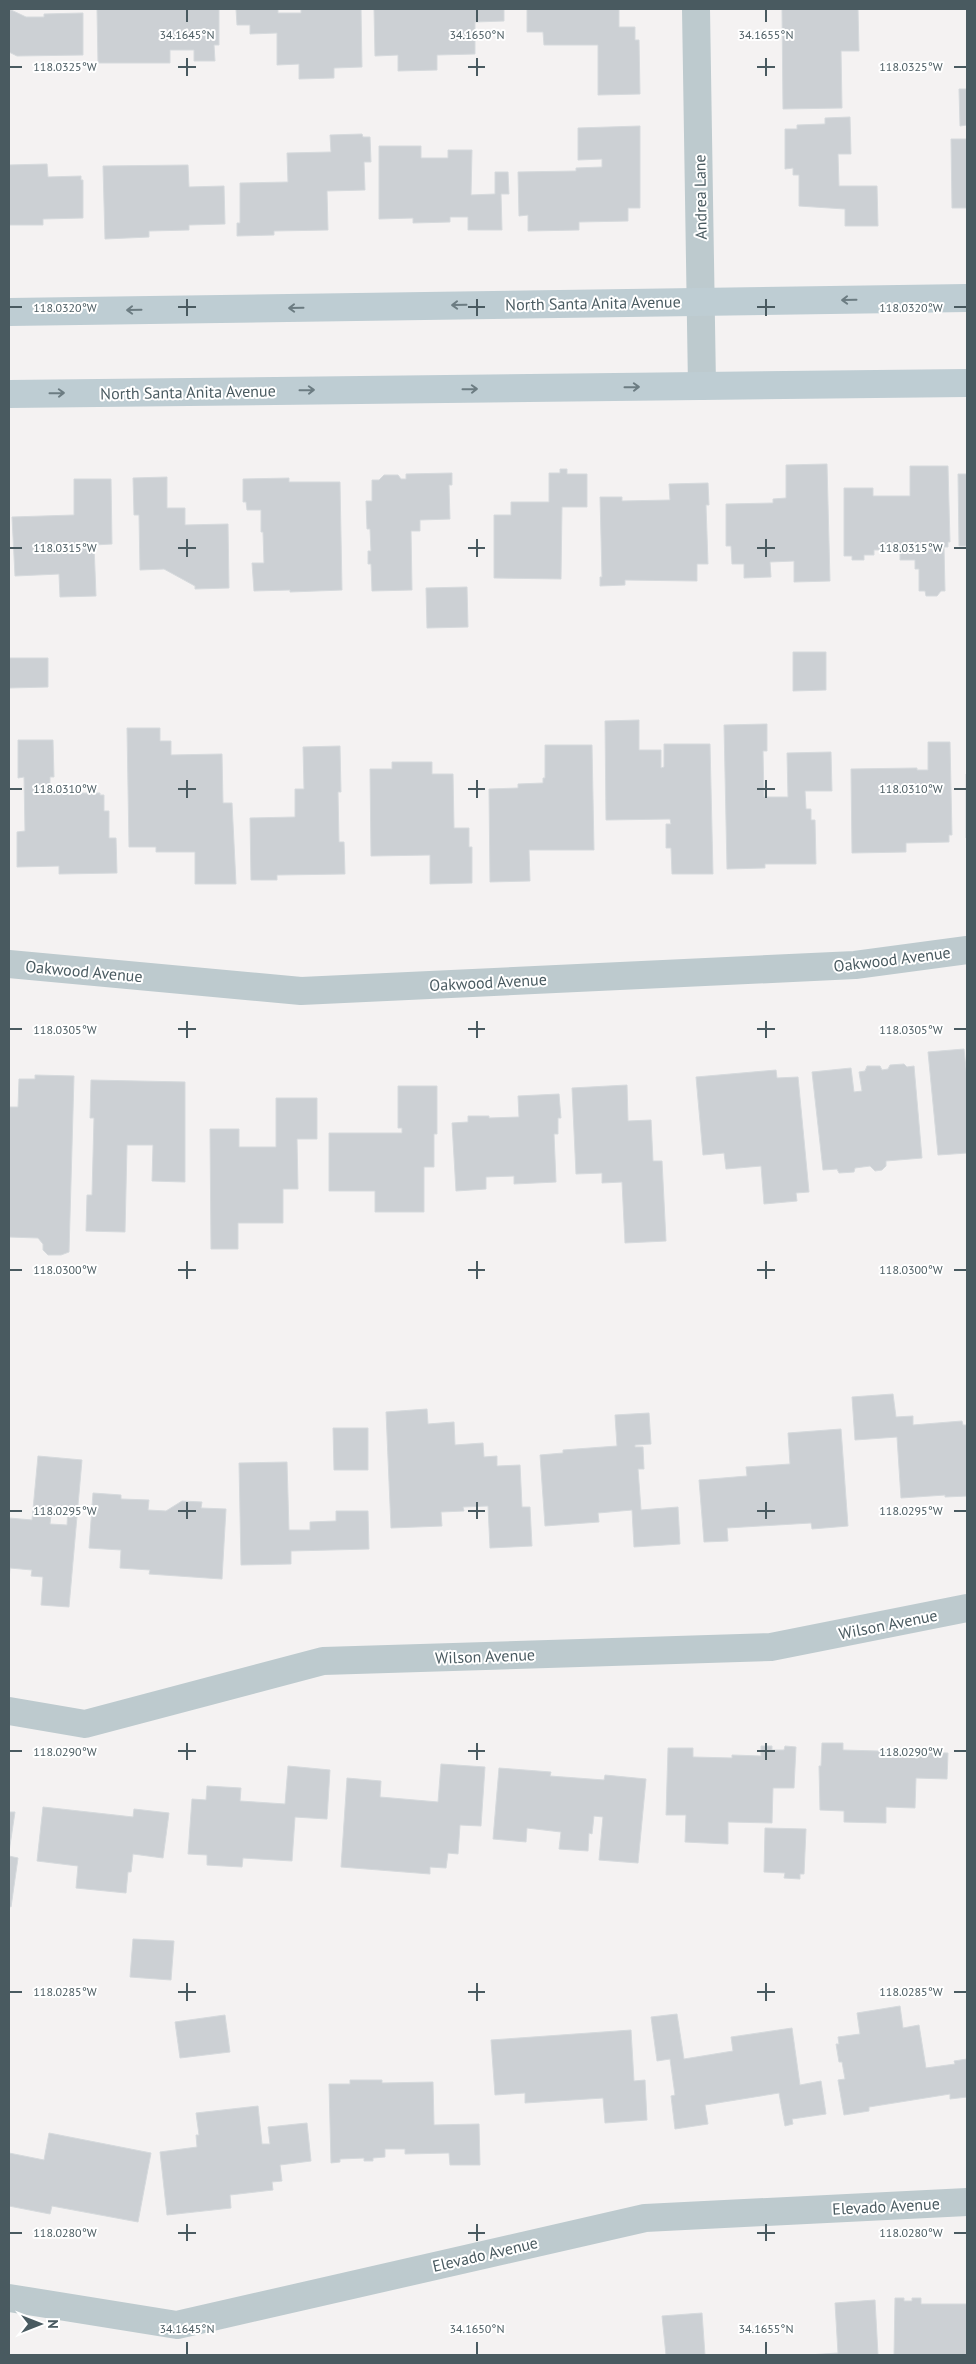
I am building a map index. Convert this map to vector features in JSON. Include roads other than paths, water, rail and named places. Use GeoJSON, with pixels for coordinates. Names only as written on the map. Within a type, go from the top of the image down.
{"type":"FeatureCollection","features":[{"type":"Feature","properties":{"kind":"street","name":"Andrea Lane"},"geometry":{"type":"LineString","coordinates":[[696,9],[702,386]]}},
{"type":"Feature","properties":{"kind":"street","name":"North Santa Anita Avenue"},"geometry":{"type":"LineString","coordinates":[[9,312],[967,298]]}},
{"type":"Feature","properties":{"kind":"street","name":"North Santa Anita Avenue"},"geometry":{"type":"LineString","coordinates":[[9,394],[967,383]]}},
{"type":"Feature","properties":{"kind":"street","name":"Oakwood Avenue"},"geometry":{"type":"LineString","coordinates":[[9,964],[300,991],[855,965],[967,950]]}},
{"type":"Feature","properties":{"kind":"street","name":"Wilson Avenue"},"geometry":{"type":"LineString","coordinates":[[9,1712],[85,1724],[323,1661],[771,1647],[967,1608]]}},
{"type":"Feature","properties":{"kind":"street","name":"Elevado Avenue"},"geometry":{"type":"LineString","coordinates":[[9,2298],[177,2326],[645,2218],[967,2202]]}}]}
